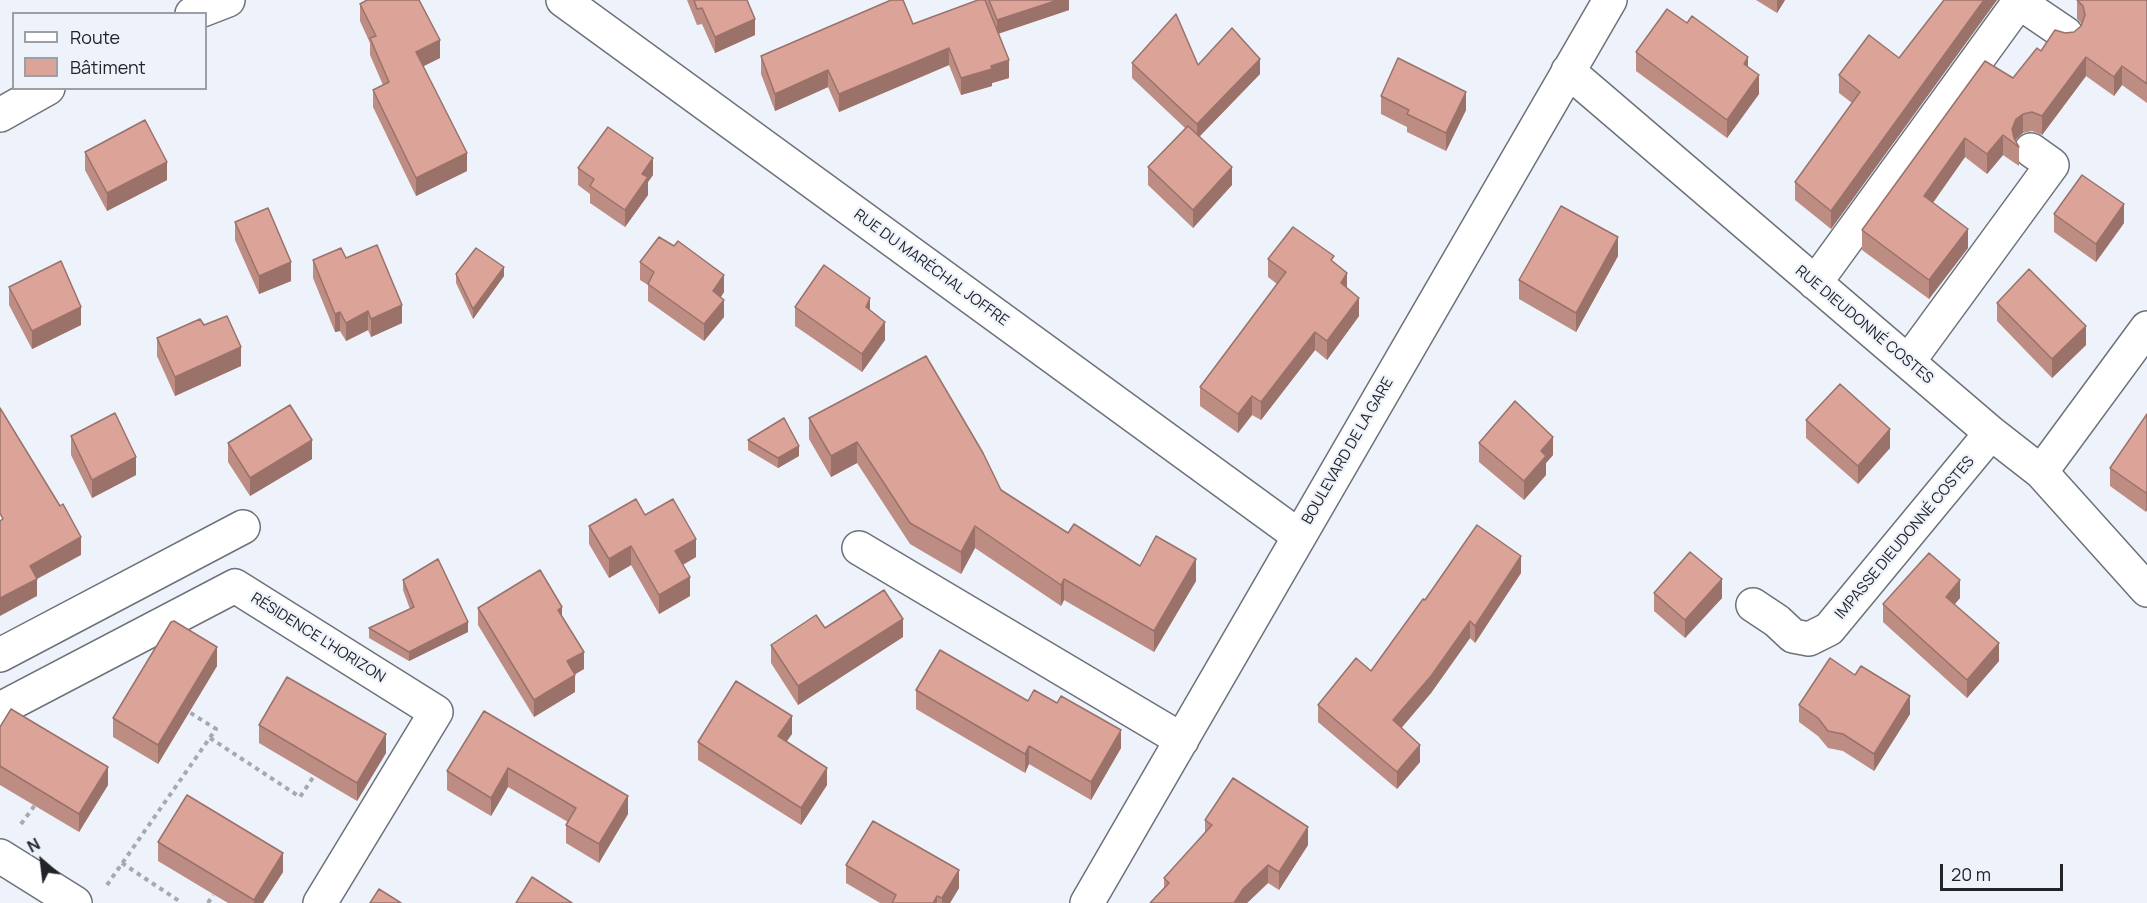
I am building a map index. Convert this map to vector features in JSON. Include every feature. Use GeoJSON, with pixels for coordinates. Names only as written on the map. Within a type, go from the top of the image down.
{"type":"FeatureCollection","features":[{"type":"Feature","properties":{"kind":"street"},"geometry":{"type":"LineString","coordinates":[[197,12],[228,0]]}},
{"type":"Feature","properties":{"kind":"street","name":"RUE DU MARÉCHAL JOFFRE"},"geometry":{"type":"LineString","coordinates":[[563,0],[1299,536]]}},
{"type":"Feature","properties":{"kind":"street","name":"BOULEVARD DE LA GARE"},"geometry":{"type":"LineString","coordinates":[[1087,903],[1611,0]]}},
{"type":"Feature","properties":{"kind":"street"},"geometry":{"type":"LineString","coordinates":[[1815,283],[2019,2],[2066,34]]}},
{"type":"Feature","properties":{"kind":"street","name":"RUE DIEUDONNÉ COSTES"},"geometry":{"type":"LineString","coordinates":[[1568,71],[1991,433],[2041,472],[2147,590]]}},
{"type":"Feature","properties":{"kind":"street"},"geometry":{"type":"LineString","coordinates":[[0,115],[44,90]]}},
{"type":"Feature","properties":{"kind":"street"},"geometry":{"type":"LineString","coordinates":[[1908,362],[2052,165],[2031,150]]}},
{"type":"Feature","properties":{"kind":"street"},"geometry":{"type":"LineString","coordinates":[[2041,472],[2147,328]]}},
{"type":"Feature","properties":{"kind":"street","name":"IMPASSE DIEUDONNÉ COSTES"},"geometry":{"type":"LineString","coordinates":[[1753,605],[1777,621],[1793,636],[1809,639],[1829,629],[1991,433]]}},
{"type":"Feature","properties":{"kind":"street"},"geometry":{"type":"LineString","coordinates":[[0,655],[243,526]]}},
{"type":"Feature","properties":{"kind":"street"},"geometry":{"type":"LineString","coordinates":[[859,548],[1182,740]]}},
{"type":"Feature","properties":{"kind":"street","name":"RÉSIDENCE L'HORIZON"},"geometry":{"type":"LineString","coordinates":[[0,709],[236,586],[436,712],[320,903]]}},
{"type":"Feature","properties":{"kind":"street"},"geometry":{"type":"LineString","coordinates":[[0,856],[89,898]]}},
{"type":"Feature","properties":{"kind":"path"},"geometry":{"type":"LineString","coordinates":[[89,898],[122,863],[216,729],[189,712]]}},
{"type":"Feature","properties":{"kind":"path"},"geometry":{"type":"LineString","coordinates":[[210,738],[300,797],[314,776]]}},
{"type":"Feature","properties":{"kind":"path"},"geometry":{"type":"LineString","coordinates":[[122,863],[182,903]]}},
{"type":"Feature","properties":{"kind":"path"},"geometry":{"type":"LineString","coordinates":[[208,903],[213,895]]}},
{"type":"Feature","properties":{"kind":"building"},"geometry":{"type":"Polygon","coordinates":[[[367,0],[419,0],[440,40],[416,52],[467,153],[416,178],[373,90],[389,82],[370,38],[376,36],[360,4],[367,0]]]}},
{"type":"Feature","properties":{"kind":"building"},"geometry":{"type":"Polygon","coordinates":[[[694,0],[747,0],[755,19],[715,37],[702,8],[697,9],[694,0]]]}},
{"type":"Feature","properties":{"kind":"building"},"geometry":{"type":"Polygon","coordinates":[[[891,0],[903,0],[913,24],[978,0],[985,0],[1009,60],[991,66],[992,69],[961,78],[949,48],[839,94],[828,70],[775,94],[761,56],[891,0]]]}},
{"type":"Feature","properties":{"kind":"building"},"geometry":{"type":"Polygon","coordinates":[[[989,0],[1058,0],[997,20],[989,0]]]}},
{"type":"Feature","properties":{"kind":"building"},"geometry":{"type":"Polygon","coordinates":[[[1944,0],[1984,0],[1831,211],[1795,182],[1860,92],[1839,75],[1869,35],[1899,58],[1944,0]]]}},
{"type":"Feature","properties":{"kind":"building"},"geometry":{"type":"Polygon","coordinates":[[[2077,0],[2147,0],[2147,84],[2122,66],[2114,77],[2086,57],[2042,116],[2032,112],[2016,119],[2012,129],[2019,147],[2003,135],[1987,154],[1965,138],[1924,196],[1968,229],[1929,280],[1862,230],[1985,61],[2013,78],[2037,48],[2041,51],[2055,30],[2065,33],[2074,32],[2081,26],[2085,15],[2083,6],[2077,0]]]}},
{"type":"Feature","properties":{"kind":"building"},"geometry":{"type":"Polygon","coordinates":[[[1667,9],[1687,23],[1692,16],[1748,57],[1744,64],[1759,75],[1727,120],[1636,52],[1667,9]]]}},
{"type":"Feature","properties":{"kind":"building"},"geometry":{"type":"Polygon","coordinates":[[[1176,14],[1198,65],[1232,28],[1260,59],[1197,124],[1132,63],[1176,14]]]}},
{"type":"Feature","properties":{"kind":"building"},"geometry":{"type":"Polygon","coordinates":[[[1398,58],[1466,92],[1446,133],[1407,114],[1409,110],[1381,96],[1398,58]]]}},
{"type":"Feature","properties":{"kind":"building"},"geometry":{"type":"Polygon","coordinates":[[[145,120],[167,162],[107,193],[85,152],[145,120]]]}},
{"type":"Feature","properties":{"kind":"building"},"geometry":{"type":"Polygon","coordinates":[[[1188,126],[1232,167],[1193,210],[1148,167],[1188,126]]]}},
{"type":"Feature","properties":{"kind":"building"},"geometry":{"type":"Polygon","coordinates":[[[608,127],[653,158],[642,174],[648,177],[625,210],[590,186],[594,179],[578,168],[608,127]]]}},
{"type":"Feature","properties":{"kind":"building"},"geometry":{"type":"Polygon","coordinates":[[[2082,175],[2124,204],[2096,244],[2054,214],[2082,175]]]}},
{"type":"Feature","properties":{"kind":"building"},"geometry":{"type":"Polygon","coordinates":[[[1561,206],[1618,237],[1576,313],[1519,280],[1561,206]]]}},
{"type":"Feature","properties":{"kind":"building"},"geometry":{"type":"Polygon","coordinates":[[[268,208],[291,262],[259,276],[235,222],[268,208]]]}},
{"type":"Feature","properties":{"kind":"building"},"geometry":{"type":"Polygon","coordinates":[[[1293,227],[1334,256],[1331,260],[1347,273],[1341,283],[1359,298],[1327,341],[1315,332],[1261,402],[1252,396],[1238,414],[1200,387],[1286,272],[1268,259],[1293,227]]]}},
{"type":"Feature","properties":{"kind":"building"},"geometry":{"type":"Polygon","coordinates":[[[659,237],[674,246],[678,241],[724,275],[713,291],[724,300],[704,324],[648,284],[654,272],[640,262],[659,237]]]}},
{"type":"Feature","properties":{"kind":"building"},"geometry":{"type":"Polygon","coordinates":[[[377,245],[402,305],[371,319],[368,311],[346,323],[340,312],[335,314],[313,260],[341,248],[346,258],[377,245]]]}},
{"type":"Feature","properties":{"kind":"building"},"geometry":{"type":"Polygon","coordinates":[[[476,248],[504,267],[473,309],[456,274],[476,248]]]}},
{"type":"Feature","properties":{"kind":"building"},"geometry":{"type":"Polygon","coordinates":[[[61,261],[81,307],[32,331],[9,287],[61,261]]]}},
{"type":"Feature","properties":{"kind":"building"},"geometry":{"type":"Polygon","coordinates":[[[824,265],[870,298],[866,307],[885,322],[862,354],[795,307],[824,265]]]}},
{"type":"Feature","properties":{"kind":"building"},"geometry":{"type":"Polygon","coordinates":[[[2029,269],[2086,326],[2052,359],[1997,303],[2029,269]]]}},
{"type":"Feature","properties":{"kind":"building"},"geometry":{"type":"Polygon","coordinates":[[[227,316],[241,347],[175,377],[157,338],[200,319],[204,325],[227,316]]]}},
{"type":"Feature","properties":{"kind":"building"},"geometry":{"type":"Polygon","coordinates":[[[926,356],[983,453],[1001,490],[1068,533],[1074,524],[1140,566],[1156,536],[1196,559],[1154,631],[1064,579],[1061,585],[975,526],[961,552],[910,523],[857,442],[831,456],[809,418],[926,356]]]}},
{"type":"Feature","properties":{"kind":"building"},"geometry":{"type":"Polygon","coordinates":[[[1840,384],[1890,429],[1858,466],[1806,420],[1840,384]]]}},
{"type":"Feature","properties":{"kind":"building"},"geometry":{"type":"Polygon","coordinates":[[[1515,401],[1553,437],[1541,451],[1546,456],[1524,481],[1479,443],[1515,401]]]}},
{"type":"Feature","properties":{"kind":"building"},"geometry":{"type":"Polygon","coordinates":[[[290,405],[312,440],[250,478],[228,443],[290,405]]]}},
{"type":"Feature","properties":{"kind":"building"},"geometry":{"type":"Polygon","coordinates":[[[0,408],[60,506],[63,504],[81,537],[30,566],[37,579],[0,598],[0,521],[3,519],[0,513],[0,408]]]}},
{"type":"Feature","properties":{"kind":"building"},"geometry":{"type":"Polygon","coordinates":[[[115,413],[136,457],[92,480],[71,436],[115,413]]]}},
{"type":"Feature","properties":{"kind":"building"},"geometry":{"type":"Polygon","coordinates":[[[2147,414],[2147,491],[2146,493],[2110,468],[2147,414]]]}},
{"type":"Feature","properties":{"kind":"building"},"geometry":{"type":"Polygon","coordinates":[[[784,418],[799,446],[778,458],[748,440],[784,418]]]}},
{"type":"Feature","properties":{"kind":"building"},"geometry":{"type":"Polygon","coordinates":[[[636,499],[645,515],[673,499],[696,539],[675,551],[690,577],[659,595],[631,546],[609,559],[589,526],[636,499]]]}},
{"type":"Feature","properties":{"kind":"building"},"geometry":{"type":"Polygon","coordinates":[[[1477,525],[1521,556],[1475,626],[1470,621],[1431,676],[1393,720],[1420,745],[1397,772],[1318,705],[1356,658],[1371,671],[1423,599],[1425,600],[1477,525]]]}},
{"type":"Feature","properties":{"kind":"building"},"geometry":{"type":"Polygon","coordinates":[[[1690,552],[1722,579],[1685,620],[1654,593],[1690,552]]]}},
{"type":"Feature","properties":{"kind":"building"},"geometry":{"type":"Polygon","coordinates":[[[1929,553],[1960,580],[1946,597],[1999,643],[1967,680],[1883,604],[1929,553]]]}},
{"type":"Feature","properties":{"kind":"building"},"geometry":{"type":"Polygon","coordinates":[[[438,559],[468,622],[409,652],[369,628],[414,607],[403,580],[438,559]]]}},
{"type":"Feature","properties":{"kind":"building"},"geometry":{"type":"Polygon","coordinates":[[[540,570],[562,607],[558,610],[584,652],[567,661],[575,675],[534,700],[478,608],[540,570]]]}},
{"type":"Feature","properties":{"kind":"building"},"geometry":{"type":"Polygon","coordinates":[[[884,590],[903,619],[798,686],[771,645],[816,615],[825,628],[884,590]]]}},
{"type":"Feature","properties":{"kind":"building"},"geometry":{"type":"Polygon","coordinates":[[[174,621],[217,647],[158,745],[113,718],[171,622],[174,621]]]}},
{"type":"Feature","properties":{"kind":"building"},"geometry":{"type":"Polygon","coordinates":[[[940,650],[1028,701],[1034,690],[1057,703],[1061,696],[1121,730],[1091,782],[1029,746],[1025,754],[916,690],[940,650]]]}},
{"type":"Feature","properties":{"kind":"building"},"geometry":{"type":"Polygon","coordinates":[[[1830,658],[1855,675],[1861,666],[1910,696],[1874,754],[1843,734],[1828,731],[1818,718],[1799,705],[1830,658]]]}},
{"type":"Feature","properties":{"kind":"building"},"geometry":{"type":"Polygon","coordinates":[[[287,677],[386,734],[357,783],[259,725],[287,677]]]}},
{"type":"Feature","properties":{"kind":"building"},"geometry":{"type":"Polygon","coordinates":[[[736,681],[792,716],[778,736],[827,768],[801,808],[698,742],[736,681]]]}},
{"type":"Feature","properties":{"kind":"building"},"geometry":{"type":"Polygon","coordinates":[[[11,709],[108,767],[79,814],[0,766],[0,727],[11,709]]]}},
{"type":"Feature","properties":{"kind":"building"},"geometry":{"type":"Polygon","coordinates":[[[484,711],[628,796],[599,844],[566,825],[576,808],[508,768],[491,798],[447,771],[484,711]]]}},
{"type":"Feature","properties":{"kind":"building"},"geometry":{"type":"Polygon","coordinates":[[[1233,778],[1308,827],[1279,872],[1268,865],[1243,889],[1234,903],[1150,903],[1169,883],[1164,878],[1212,825],[1205,820],[1233,778]]]}},
{"type":"Feature","properties":{"kind":"building"},"geometry":{"type":"Polygon","coordinates":[[[187,795],[283,853],[254,900],[158,842],[187,795]]]}},
{"type":"Feature","properties":{"kind":"building"},"geometry":{"type":"Polygon","coordinates":[[[873,821],[959,870],[942,898],[937,896],[933,903],[892,903],[896,895],[846,865],[873,821]]]}},
{"type":"Feature","properties":{"kind":"building"},"geometry":{"type":"Polygon","coordinates":[[[532,877],[572,903],[516,903],[532,877]]]}},
{"type":"Feature","properties":{"kind":"building"},"geometry":{"type":"Polygon","coordinates":[[[379,889],[401,903],[370,903],[379,889]]]}}]}
